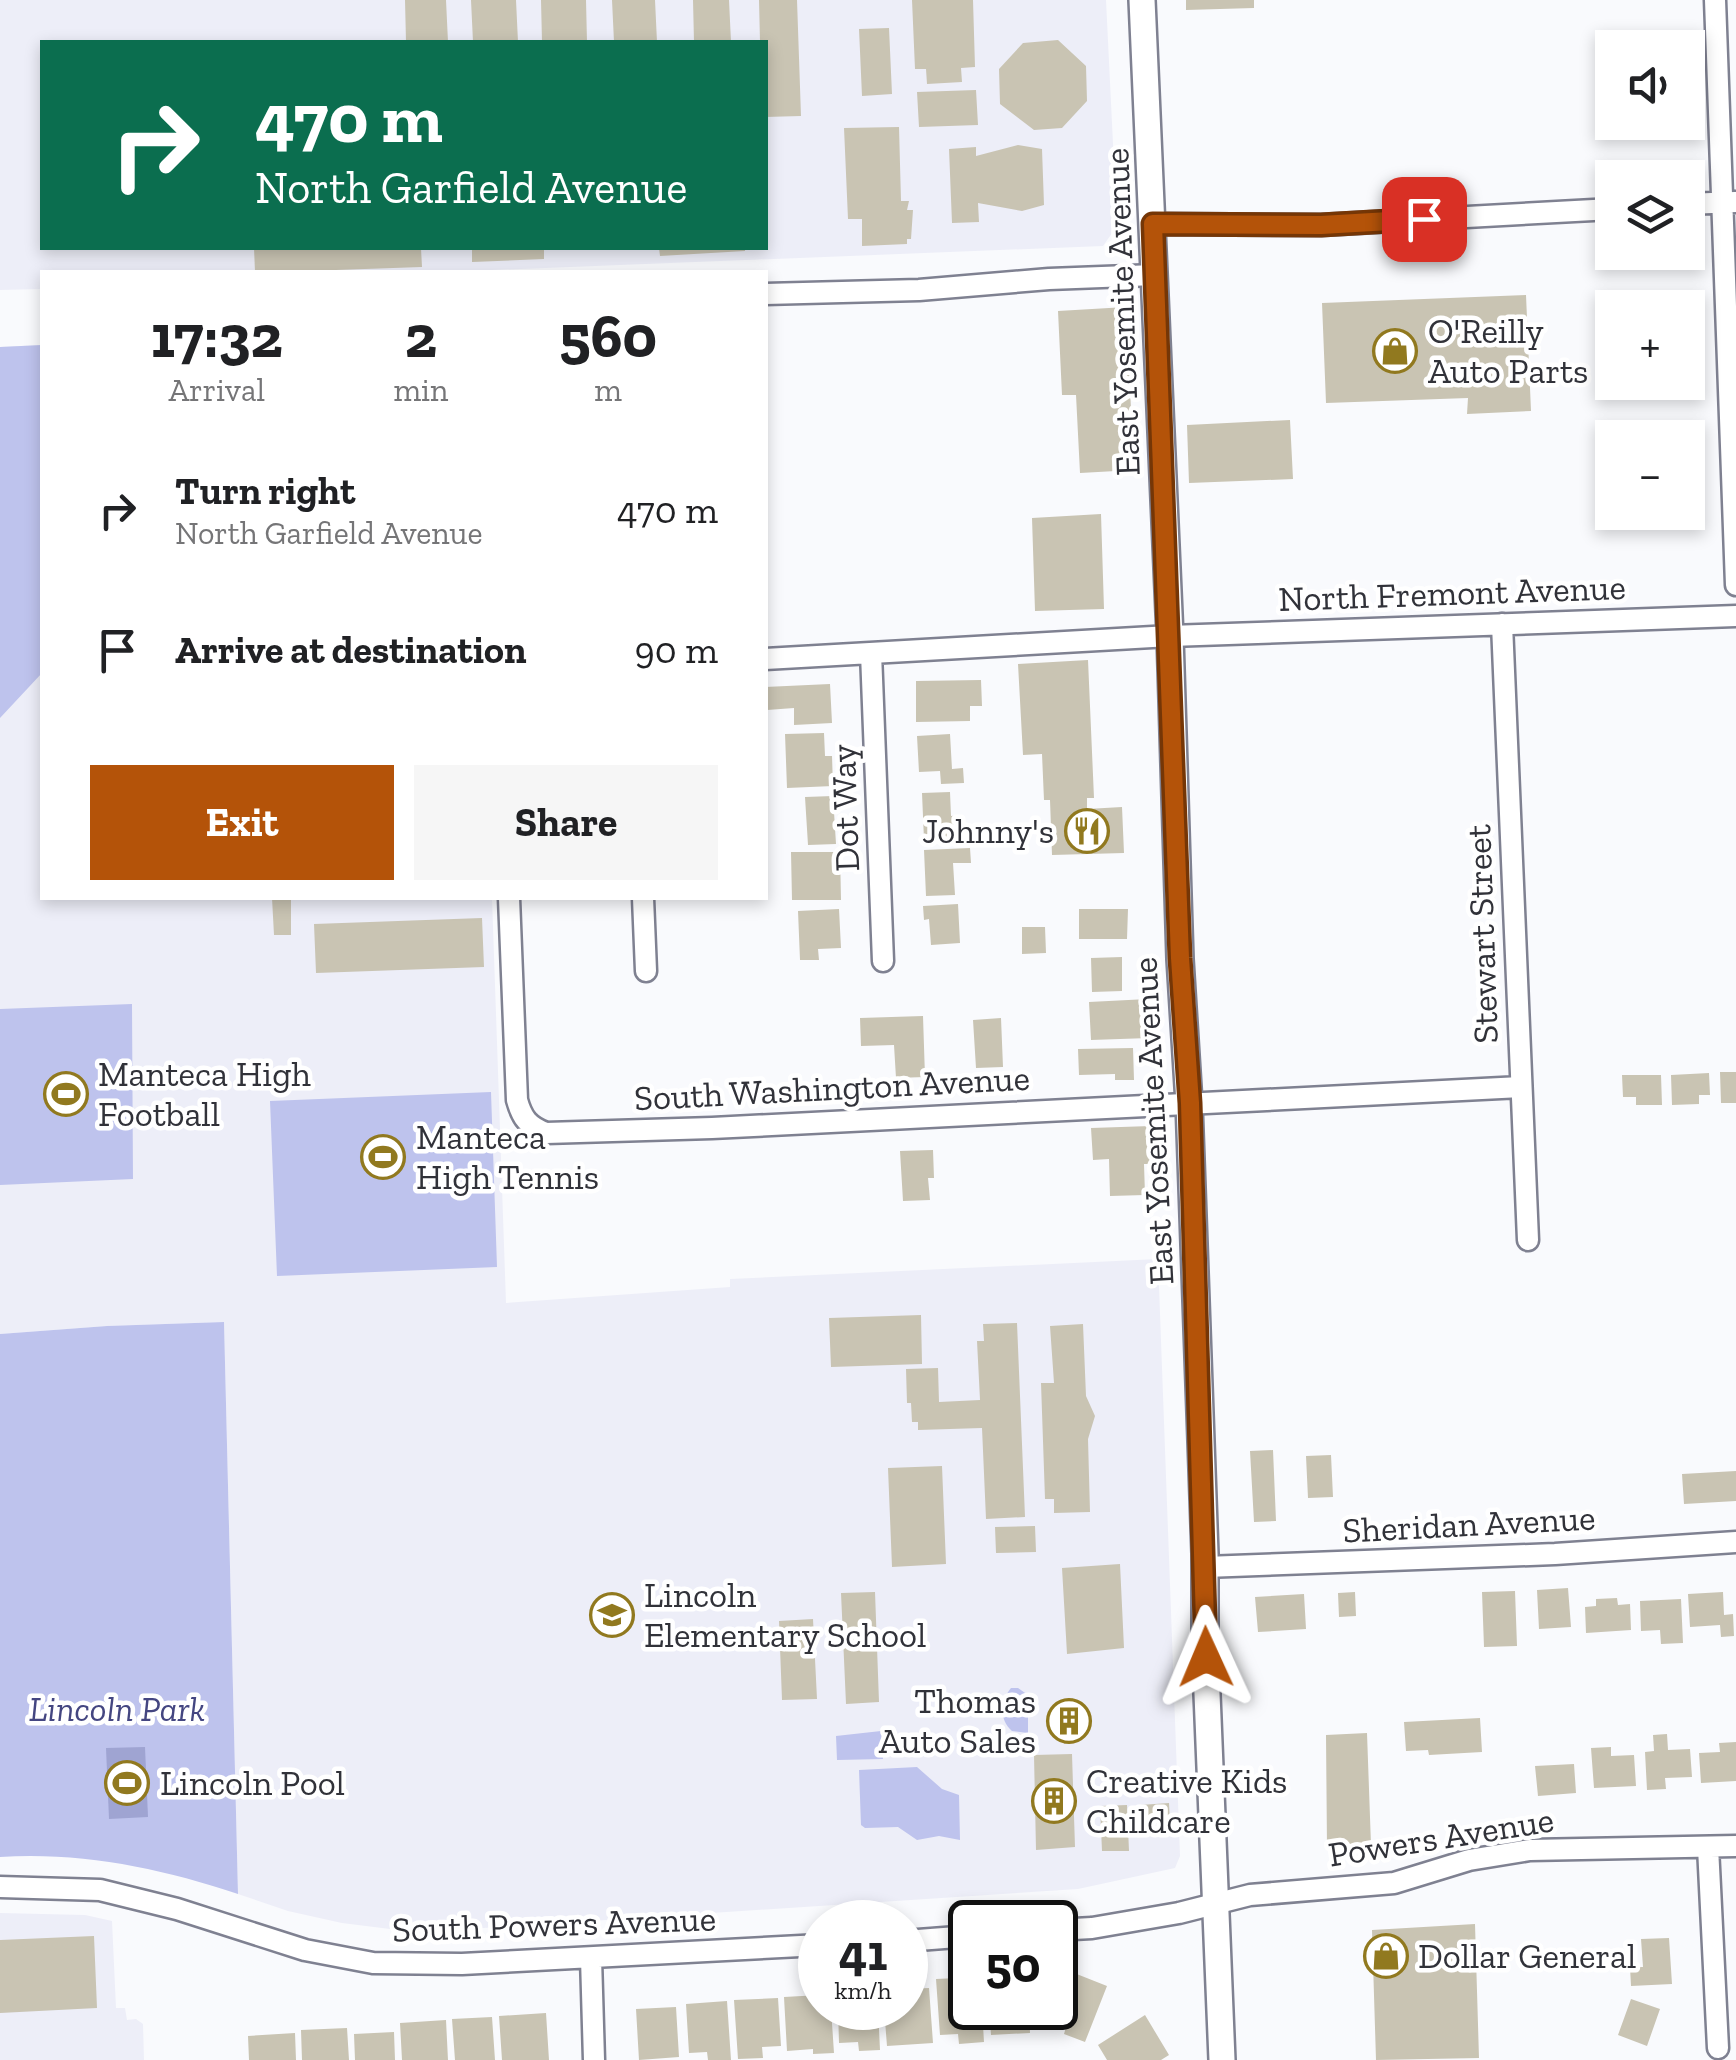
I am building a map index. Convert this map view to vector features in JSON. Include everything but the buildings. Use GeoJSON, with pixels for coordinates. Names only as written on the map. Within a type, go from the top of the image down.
{"type":"FeatureCollection","features":[{"type":"Feature","properties":{"kind":"main road","name":"East Yosemite Avenue"},"geometry":{"type":"LineString","coordinates":[[1142,0],[1156,275],[1180,958],[1190,1103],[1205,1645],[1222,2060]]}},
{"type":"Feature","properties":{"kind":"street"},"geometry":{"type":"LineString","coordinates":[[1715,0],[1729,202],[1736,585]]}},
{"type":"Feature","properties":{"kind":"street"},"geometry":{"type":"LineString","coordinates":[[1153,224],[1321,225],[1595,210]]}},
{"type":"Feature","properties":{"kind":"street"},"geometry":{"type":"LineString","coordinates":[[768,294],[919,290],[1156,275]]}},
{"type":"Feature","properties":{"kind":"street","name":"North Fremont Avenue"},"geometry":{"type":"LineString","coordinates":[[768,658],[1170,636],[1736,616]]}},
{"type":"Feature","properties":{"kind":"street","name":"Stewart Street"},"geometry":{"type":"LineString","coordinates":[[1502,624],[1528,1240]]}},
{"type":"Feature","properties":{"kind":"street","name":"Dot Way"},"geometry":{"type":"LineString","coordinates":[[871,653],[883,961]]}},
{"type":"Feature","properties":{"kind":"street","name":"South Washington Avenue"},"geometry":{"type":"LineString","coordinates":[[509,900],[517,1100],[522,1116],[532,1128],[546,1133],[1522,1087]]}},
{"type":"Feature","properties":{"kind":"street"},"geometry":{"type":"LineString","coordinates":[[643,900],[646,971]]}},
{"type":"Feature","properties":{"kind":"street","name":"Sheridan Avenue"},"geometry":{"type":"LineString","coordinates":[[1205,1566],[1736,1542]]}},
{"type":"Feature","properties":{"kind":"street","name":"Powers Avenue"},"geometry":{"type":"LineString","coordinates":[[1216,1903],[1250,1894],[1394,1883],[1469,1860],[1530,1850],[1736,1846]]}},
{"type":"Feature","properties":{"kind":"street"},"geometry":{"type":"LineString","coordinates":[[1708,1848],[1718,2048]]}},
{"type":"Feature","properties":{"kind":"street","name":"South Powers Avenue"},"geometry":{"type":"LineString","coordinates":[[0,1887],[62,1887],[125,1895],[305,1950],[373,1963],[444,1964],[798,1947]]}},
{"type":"Feature","properties":{"kind":"street"},"geometry":{"type":"LineString","coordinates":[[1078,1929],[1216,1903]]}},
{"type":"Feature","properties":{"kind":"street"},"geometry":{"type":"LineString","coordinates":[[591,1958],[594,2060]]}},
{"type":"Feature","properties":{"kind":"shaded area"},"geometry":{"type":"Polygon","coordinates":[[[0,0],[1106,0],[1117,226],[1103,246],[494,270],[40,270],[40,289],[0,290],[0,0]]]}},
{"type":"Feature","properties":{"kind":"shaded area","name":"Lincoln Elementary School"},"geometry":{"type":"Polygon","coordinates":[[[40,345],[40,900],[492,900],[506,1303],[730,1287],[730,1279],[1158,1259],[1180,1856],[1175,1868],[1078,1889],[910,1900],[798,1900],[798,1907],[453,1930],[398,1930],[342,1923],[238,1894],[224,1322],[0,1334],[0,347],[40,345]]]}},
{"type":"Feature","properties":{"kind":"shaded area","name":"Lincoln Pool"},"geometry":{"type":"Polygon","coordinates":[[[145,1747],[148,1817],[109,1819],[106,1748],[145,1747]]]}},
{"type":"Feature","properties":{"kind":"shaded area"},"geometry":{"type":"Polygon","coordinates":[[[0,1913],[85,1915],[112,1921],[116,2008],[125,2008],[127,2020],[136,2019],[143,2024],[144,2060],[0,2060],[0,1913]]]}},
{"type":"Feature","properties":{"kind":"green space"},"geometry":{"type":"Polygon","coordinates":[[[40,345],[40,675],[0,718],[0,347],[40,345]]]}},
{"type":"Feature","properties":{"kind":"green space","name":"Manteca High Football"},"geometry":{"type":"Polygon","coordinates":[[[132,1004],[133,1179],[0,1185],[0,1009],[132,1004]]]}},
{"type":"Feature","properties":{"kind":"green space","name":"Manteca High Tennis"},"geometry":{"type":"Polygon","coordinates":[[[491,1092],[497,1267],[277,1276],[270,1101],[491,1092]]]}},
{"type":"Feature","properties":{"kind":"green space","name":"Lincoln Park"},"geometry":{"type":"Polygon","coordinates":[[[224,1322],[238,1894],[120,1864],[61,1857],[0,1857],[0,1334],[224,1322]]]}},
{"type":"Feature","properties":{"kind":"green space"},"geometry":{"type":"Polygon","coordinates":[[[1011,1688],[1028,1695],[1028,1733],[1012,1731],[1003,1716],[1003,1704],[1011,1688]]]}},
{"type":"Feature","properties":{"kind":"green space"},"geometry":{"type":"Polygon","coordinates":[[[881,1731],[883,1759],[837,1760],[836,1736],[881,1731]]]}},
{"type":"Feature","properties":{"kind":"green space"},"geometry":{"type":"Polygon","coordinates":[[[917,1767],[942,1789],[959,1795],[960,1840],[939,1836],[917,1840],[898,1827],[861,1825],[859,1770],[917,1767]]]}},
{"type":"Feature","properties":{"kind":"place","name":"O'Reilly Auto Parts"},"geometry":{"type":"Point","coordinates":[1395,351]}},
{"type":"Feature","properties":{"kind":"place","name":"Johnny's"},"geometry":{"type":"Point","coordinates":[1087,831]}},
{"type":"Feature","properties":{"kind":"place","name":"Manteca High Football"},"geometry":{"type":"Point","coordinates":[66,1094]}},
{"type":"Feature","properties":{"kind":"place","name":"Manteca High Tennis"},"geometry":{"type":"Point","coordinates":[383,1157]}},
{"type":"Feature","properties":{"kind":"place","name":"Lincoln Elementary School"},"geometry":{"type":"Point","coordinates":[612,1615]}},
{"type":"Feature","properties":{"kind":"place","name":"Thomas Auto Sales"},"geometry":{"type":"Point","coordinates":[1069,1721]}},
{"type":"Feature","properties":{"kind":"place","name":"Lincoln Pool"},"geometry":{"type":"Point","coordinates":[127,1783]}},
{"type":"Feature","properties":{"kind":"place","name":"Creative Kids Childcare"},"geometry":{"type":"Point","coordinates":[1054,1801]}},
{"type":"Feature","properties":{"kind":"place","name":"Dollar General"},"geometry":{"type":"Point","coordinates":[1386,1956]}},
{"type":"Feature","properties":{"kind":"route"},"geometry":{"type":"LineString","coordinates":[[1206,1657],[1190,1103],[1180,958],[1153,224],[1321,225],[1424,219]]}}]}
